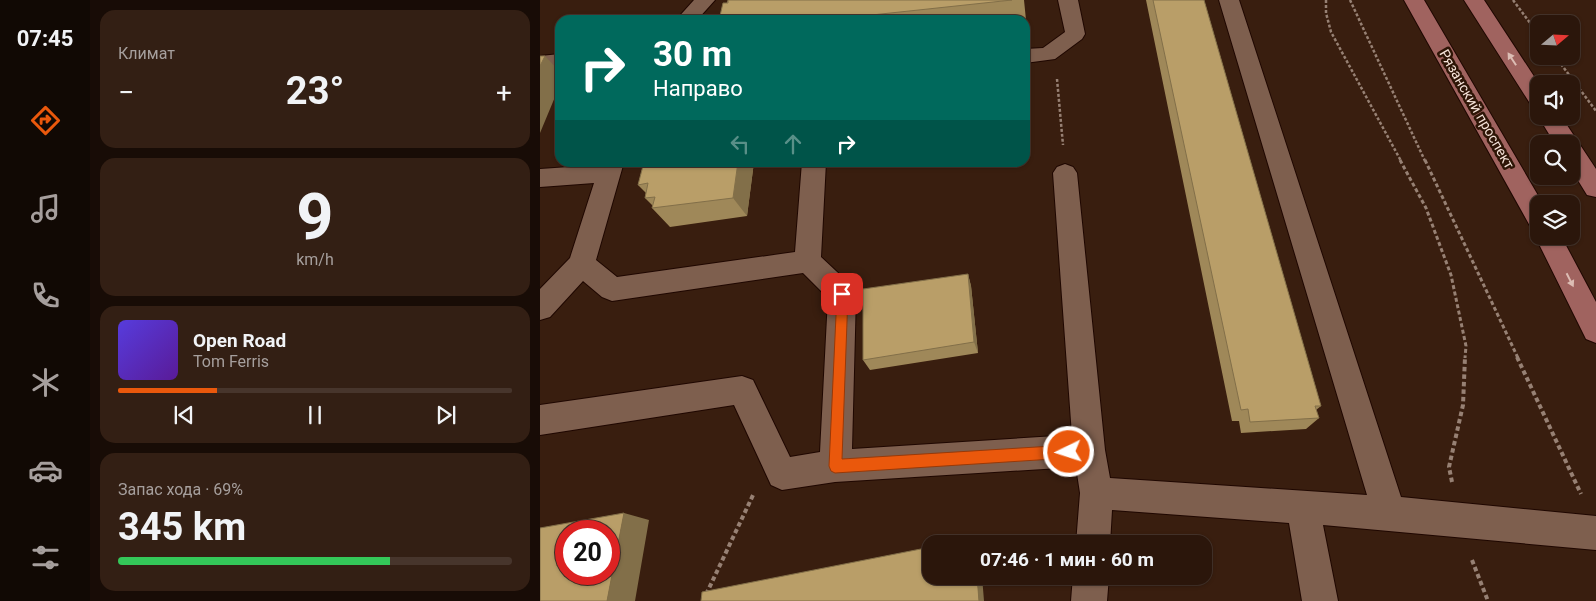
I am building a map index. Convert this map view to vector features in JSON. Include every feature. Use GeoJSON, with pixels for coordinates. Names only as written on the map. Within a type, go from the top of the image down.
{"type":"FeatureCollection","features":[{"type":"Feature","properties":{"kind":"main road","name":"Рязанский проспект"},"geometry":{"type":"LineString","coordinates":[[1414,0],[1530,202]]}},
{"type":"Feature","properties":{"kind":"main road"},"geometry":{"type":"LineString","coordinates":[[1474,0],[1530,86]]}},
{"type":"Feature","properties":{"kind":"main road"},"geometry":{"type":"LineString","coordinates":[[1580,164],[1596,188]]}},
{"type":"Feature","properties":{"kind":"main road"},"geometry":{"type":"LineString","coordinates":[[1553,245],[1596,330]]}},
{"type":"Feature","properties":{"kind":"lane"},"geometry":{"type":"LineString","coordinates":[[690,15],[704,0]]}},
{"type":"Feature","properties":{"kind":"lane"},"geometry":{"type":"LineString","coordinates":[[1030,56],[1048,54],[1075,34],[1068,0]]}},
{"type":"Feature","properties":{"kind":"lane"},"geometry":{"type":"LineString","coordinates":[[1229,0],[1389,513]]}},
{"type":"Feature","properties":{"kind":"lane"},"geometry":{"type":"LineString","coordinates":[[540,63],[555,62]]}},
{"type":"Feature","properties":{"kind":"lane"},"geometry":{"type":"LineString","coordinates":[[814,167],[808,261],[842,294],[835,466]]}},
{"type":"Feature","properties":{"kind":"lane"},"geometry":{"type":"LineString","coordinates":[[540,178],[611,168],[582,264],[540,308]]}},
{"type":"Feature","properties":{"kind":"lane"},"geometry":{"type":"LineString","coordinates":[[1065,173],[1088,450],[1096,493],[1094,535]]}},
{"type":"Feature","properties":{"kind":"lane"},"geometry":{"type":"LineString","coordinates":[[582,264],[612,289],[808,261]]}},
{"type":"Feature","properties":{"kind":"lane"},"geometry":{"type":"LineString","coordinates":[[540,420],[742,390],[782,474],[835,466],[1088,450]]}},
{"type":"Feature","properties":{"kind":"lane"},"geometry":{"type":"LineString","coordinates":[[1096,493],[1389,513],[1596,533]]}},
{"type":"Feature","properties":{"kind":"lane"},"geometry":{"type":"LineString","coordinates":[[1303,507],[1320,601]]}},
{"type":"Feature","properties":{"kind":"lane"},"geometry":{"type":"LineString","coordinates":[[1090,601],[1091,585]]}},
{"type":"Feature","properties":{"kind":"path"},"geometry":{"type":"LineString","coordinates":[[1326,0],[1326,13],[1331,32],[1426,208],[1451,274],[1466,346],[1463,405],[1449,468],[1458,520],[1488,601]]}},
{"type":"Feature","properties":{"kind":"path"},"geometry":{"type":"LineString","coordinates":[[1350,0],[1584,499]]}},
{"type":"Feature","properties":{"kind":"path"},"geometry":{"type":"LineString","coordinates":[[1513,0],[1530,23]]}},
{"type":"Feature","properties":{"kind":"path"},"geometry":{"type":"LineString","coordinates":[[1048,54],[1056,68],[1065,173]]}},
{"type":"Feature","properties":{"kind":"path"},"geometry":{"type":"LineString","coordinates":[[1562,65],[1596,111]]}},
{"type":"Feature","properties":{"kind":"path"},"geometry":{"type":"LineString","coordinates":[[703,601],[772,454]]}},
{"type":"Feature","properties":{"kind":"building"},"geometry":{"type":"Polygon","coordinates":[[[728,0],[1012,0],[872,15],[720,15],[723,3],[728,3],[728,0]]]}},
{"type":"Feature","properties":{"kind":"building"},"geometry":{"type":"Polygon","coordinates":[[[1153,0],[1204,0],[1321,406],[1315,406],[1319,418],[1250,422],[1248,409],[1241,410],[1153,0]]]}},
{"type":"Feature","properties":{"kind":"building"},"geometry":{"type":"Polygon","coordinates":[[[540,56],[545,56],[540,66],[540,56]]]}},
{"type":"Feature","properties":{"kind":"building"},"geometry":{"type":"Polygon","coordinates":[[[643,167],[737,167],[733,198],[652,208],[655,197],[645,198],[648,183],[638,185],[643,167]]]}},
{"type":"Feature","properties":{"kind":"building"},"geometry":{"type":"Polygon","coordinates":[[[968,274],[974,342],[863,360],[863,289],[968,274]]]}},
{"type":"Feature","properties":{"kind":"building"},"geometry":{"type":"Polygon","coordinates":[[[624,513],[620,534],[620,520],[585,520],[624,513]]]}},
{"type":"Feature","properties":{"kind":"building"},"geometry":{"type":"Polygon","coordinates":[[[555,525],[555,585],[610,585],[607,601],[540,601],[540,528],[555,525]]]}},
{"type":"Feature","properties":{"kind":"building"},"geometry":{"type":"Polygon","coordinates":[[[922,549],[922,585],[978,585],[979,601],[701,601],[702,592],[922,549]]]}},
{"type":"Feature","properties":{"kind":"route"},"geometry":{"type":"LineString","coordinates":[[842,294],[835,466],[1069,452]]}}]}
